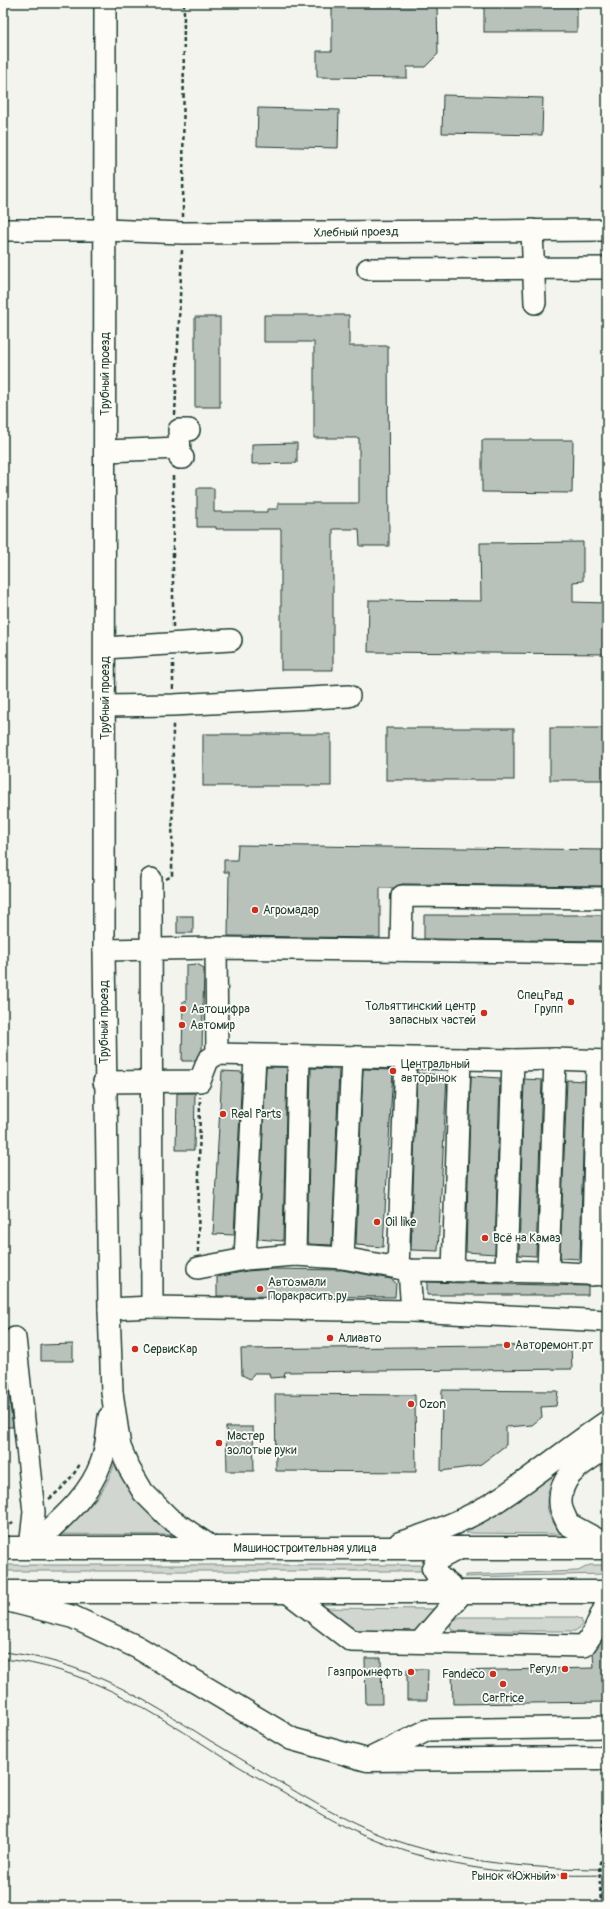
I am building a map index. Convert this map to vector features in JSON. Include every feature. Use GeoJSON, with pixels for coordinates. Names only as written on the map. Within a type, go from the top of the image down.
{"type":"FeatureCollection","features":[{"type":"Feature","properties":{"kind":"main road"},"geometry":{"type":"LineString","coordinates":[[381,1548],[418,1538],[469,1516],[497,1500],[607,1422]]}},
{"type":"Feature","properties":{"kind":"main road"},"geometry":{"type":"LineString","coordinates":[[607,1447],[575,1469],[567,1477],[562,1491],[561,1507],[568,1524],[607,1545]]}},
{"type":"Feature","properties":{"kind":"main road","name":"Машиностроительная улица"},"geometry":{"type":"LineString","coordinates":[[3,1548],[607,1548]]}},
{"type":"Feature","properties":{"kind":"main road"},"geometry":{"type":"LineString","coordinates":[[459,1548],[438,1559],[434,1568],[438,1576],[461,1592]]}},
{"type":"Feature","properties":{"kind":"main road"},"geometry":{"type":"LineString","coordinates":[[3,1592],[607,1592]]}},
{"type":"Feature","properties":{"kind":"main road"},"geometry":{"type":"LineString","coordinates":[[3,1599],[73,1617],[137,1647],[292,1739],[367,1760],[607,1758]]}},
{"type":"Feature","properties":{"kind":"street","name":"Трубный проезд"},"geometry":{"type":"LineString","coordinates":[[105,3],[106,451],[104,1082],[112,1392]]}},
{"type":"Feature","properties":{"kind":"street","name":"Хлебный проезд"},"geometry":{"type":"LineString","coordinates":[[3,230],[105,230],[183,233],[607,230]]}},
{"type":"Feature","properties":{"kind":"street"},"geometry":{"type":"LineString","coordinates":[[532,230],[535,303]]}},
{"type":"Feature","properties":{"kind":"street"},"geometry":{"type":"LineString","coordinates":[[368,269],[607,268]]}},
{"type":"Feature","properties":{"kind":"street"},"geometry":{"type":"LineString","coordinates":[[106,451],[186,445]]}},
{"type":"Feature","properties":{"kind":"street"},"geometry":{"type":"LineString","coordinates":[[105,648],[231,640]]}},
{"type":"Feature","properties":{"kind":"street"},"geometry":{"type":"LineString","coordinates":[[105,706],[173,705],[349,696]]}},
{"type":"Feature","properties":{"kind":"street"},"geometry":{"type":"LineString","coordinates":[[151,879],[152,1307]]}},
{"type":"Feature","properties":{"kind":"street"},"geometry":{"type":"LineString","coordinates":[[401,950],[402,896],[607,898]]}},
{"type":"Feature","properties":{"kind":"street"},"geometry":{"type":"LineString","coordinates":[[104,950],[216,948],[607,953]]}},
{"type":"Feature","properties":{"kind":"street"},"geometry":{"type":"LineString","coordinates":[[216,948],[217,1054]]}},
{"type":"Feature","properties":{"kind":"street"},"geometry":{"type":"LineString","coordinates":[[104,1082],[200,1081],[208,1060],[217,1054],[255,1056],[513,1060],[556,1059],[602,1061],[600,1268],[548,1272],[404,1269],[343,1258],[295,1255],[245,1259],[198,1268]]}},
{"type":"Feature","properties":{"kind":"street"},"geometry":{"type":"LineString","coordinates":[[245,1259],[255,1056]]}},
{"type":"Feature","properties":{"kind":"street"},"geometry":{"type":"LineString","coordinates":[[295,1255],[299,1056]]}},
{"type":"Feature","properties":{"kind":"street"},"geometry":{"type":"LineString","coordinates":[[343,1258],[352,1057]]}},
{"type":"Feature","properties":{"kind":"street"},"geometry":{"type":"LineString","coordinates":[[406,1058],[404,1269],[412,1311]]}},
{"type":"Feature","properties":{"kind":"street"},"geometry":{"type":"LineString","coordinates":[[453,1271],[460,1059]]}},
{"type":"Feature","properties":{"kind":"street"},"geometry":{"type":"LineString","coordinates":[[548,1272],[556,1059]]}},
{"type":"Feature","properties":{"kind":"street"},"geometry":{"type":"LineString","coordinates":[[506,1272],[513,1060]]}},
{"type":"Feature","properties":{"kind":"street"},"geometry":{"type":"LineString","coordinates":[[109,1309],[152,1307],[412,1311],[607,1321]]}},
{"type":"Feature","properties":{"kind":"street"},"geometry":{"type":"LineString","coordinates":[[15,1338],[34,1512],[30,1548]]}},
{"type":"Feature","properties":{"kind":"street"},"geometry":{"type":"LineString","coordinates":[[30,1548],[74,1507],[92,1480],[103,1456],[112,1392]]}},
{"type":"Feature","properties":{"kind":"street"},"geometry":{"type":"LineString","coordinates":[[112,1392],[120,1447],[128,1468],[143,1492],[169,1518],[213,1548]]}},
{"type":"Feature","properties":{"kind":"street"},"geometry":{"type":"LineString","coordinates":[[287,1592],[351,1641],[584,1646],[600,1633],[607,1602]]}},
{"type":"Feature","properties":{"kind":"street"},"geometry":{"type":"LineString","coordinates":[[420,1642],[461,1592]]}},
{"type":"Feature","properties":{"kind":"street"},"geometry":{"type":"LineString","coordinates":[[367,1760],[428,1730],[607,1727]]}},
{"type":"Feature","properties":{"kind":"path"},"geometry":{"type":"LineString","coordinates":[[198,1268],[200,1081]]}},
{"type":"Feature","properties":{"kind":"path"},"geometry":{"type":"LineString","coordinates":[[3,1526],[8,1526],[34,1512],[60,1490],[75,1474],[81,1462]]}},
{"type":"Feature","properties":{"kind":"path"},"geometry":{"type":"LineString","coordinates":[[601,1906],[599,1865],[604,1854],[603,1811],[607,1794]]}},
{"type":"Feature","properties":{"kind":"shaded area"},"geometry":{"type":"Polygon","coordinates":[[[116,1458],[182,1535],[51,1534],[73,1520],[92,1503],[107,1482],[116,1458]]]}},
{"type":"Feature","properties":{"kind":"shaded area"},"geometry":{"type":"Polygon","coordinates":[[[561,1465],[562,1467],[551,1484],[547,1500],[550,1517],[562,1534],[466,1533],[561,1465]]]}},
{"type":"Feature","properties":{"kind":"shaded area"},"geometry":{"type":"Polygon","coordinates":[[[3,1565],[430,1565],[430,1571],[3,1571],[3,1565]]]}},
{"type":"Feature","properties":{"kind":"shaded area"},"geometry":{"type":"Polygon","coordinates":[[[590,1565],[607,1565],[607,1574],[465,1577],[465,1575],[578,1571],[590,1565]]]}},
{"type":"Feature","properties":{"kind":"shaded area"},"geometry":{"type":"Polygon","coordinates":[[[313,1608],[438,1609],[419,1630],[404,1634],[363,1633],[313,1608]]]}},
{"type":"Feature","properties":{"kind":"shaded area"},"geometry":{"type":"Polygon","coordinates":[[[460,1617],[575,1617],[581,1619],[583,1625],[575,1631],[456,1631],[451,1629],[450,1622],[460,1617]]]}},
{"type":"Feature","properties":{"kind":"building"},"geometry":{"type":"Polygon","coordinates":[[[332,3],[437,3],[438,54],[425,67],[407,67],[407,78],[317,77],[317,51],[332,51],[332,3]]]}},
{"type":"Feature","properties":{"kind":"building"},"geometry":{"type":"Polygon","coordinates":[[[484,3],[577,3],[577,32],[484,32],[484,3]]]}},
{"type":"Feature","properties":{"kind":"building"},"geometry":{"type":"Polygon","coordinates":[[[443,95],[543,98],[542,135],[442,133],[443,95]]]}},
{"type":"Feature","properties":{"kind":"building"},"geometry":{"type":"Polygon","coordinates":[[[258,108],[339,110],[338,148],[257,146],[258,108]]]}},
{"type":"Feature","properties":{"kind":"building"},"geometry":{"type":"Polygon","coordinates":[[[264,315],[349,315],[349,346],[388,346],[389,546],[360,546],[359,529],[333,529],[333,670],[281,670],[281,529],[216,529],[216,527],[197,527],[197,488],[214,488],[214,512],[267,512],[267,509],[278,509],[278,503],[359,503],[359,438],[314,438],[314,342],[264,342],[264,315]]]}},
{"type":"Feature","properties":{"kind":"building"},"geometry":{"type":"Polygon","coordinates":[[[195,317],[220,317],[220,407],[195,407],[195,317]]]}},
{"type":"Feature","properties":{"kind":"building"},"geometry":{"type":"Polygon","coordinates":[[[482,440],[573,440],[572,493],[482,492],[482,440]]]}},
{"type":"Feature","properties":{"kind":"building"},"geometry":{"type":"Polygon","coordinates":[[[297,443],[297,463],[252,464],[252,444],[297,443]]]}},
{"type":"Feature","properties":{"kind":"building"},"geometry":{"type":"Polygon","coordinates":[[[583,542],[583,581],[573,582],[573,602],[607,603],[607,654],[368,652],[369,600],[481,601],[480,543],[583,542]]]}},
{"type":"Feature","properties":{"kind":"building"},"geometry":{"type":"Polygon","coordinates":[[[386,728],[514,728],[514,780],[386,780],[386,728]]]}},
{"type":"Feature","properties":{"kind":"building"},"geometry":{"type":"Polygon","coordinates":[[[550,728],[607,728],[607,780],[550,780],[550,728]]]}},
{"type":"Feature","properties":{"kind":"building"},"geometry":{"type":"Polygon","coordinates":[[[203,734],[331,734],[331,786],[203,786],[203,734]]]}},
{"type":"Feature","properties":{"kind":"building"},"geometry":{"type":"Polygon","coordinates":[[[238,845],[607,850],[607,886],[402,884],[394,888],[380,888],[380,938],[228,936],[229,872],[224,872],[224,860],[237,860],[238,845]]]}},
{"type":"Feature","properties":{"kind":"building"},"geometry":{"type":"Polygon","coordinates":[[[424,915],[607,915],[607,941],[424,939],[424,915]]]}},
{"type":"Feature","properties":{"kind":"building"},"geometry":{"type":"Polygon","coordinates":[[[177,916],[193,916],[193,933],[177,933],[177,916]]]}},
{"type":"Feature","properties":{"kind":"building"},"geometry":{"type":"Polygon","coordinates":[[[197,964],[204,968],[202,1050],[195,1061],[182,1061],[183,1002],[186,1002],[186,965],[197,964]]]}},
{"type":"Feature","properties":{"kind":"building"},"geometry":{"type":"Polygon","coordinates":[[[266,1067],[287,1067],[283,1241],[258,1239],[266,1067]]]}},
{"type":"Feature","properties":{"kind":"building"},"geometry":{"type":"Polygon","coordinates":[[[311,1068],[339,1069],[332,1245],[307,1244],[311,1068]]]}},
{"type":"Feature","properties":{"kind":"building"},"geometry":{"type":"Polygon","coordinates":[[[363,1069],[393,1070],[383,1247],[356,1245],[363,1069]]]}},
{"type":"Feature","properties":{"kind":"building"},"geometry":{"type":"Polygon","coordinates":[[[222,1071],[242,1072],[234,1235],[213,1234],[222,1071]]]}},
{"type":"Feature","properties":{"kind":"building"},"geometry":{"type":"Polygon","coordinates":[[[417,1073],[447,1075],[438,1251],[411,1250],[417,1073]]]}},
{"type":"Feature","properties":{"kind":"building"},"geometry":{"type":"Polygon","coordinates":[[[471,1076],[500,1078],[495,1254],[466,1252],[471,1076]]]}},
{"type":"Feature","properties":{"kind":"building"},"geometry":{"type":"Polygon","coordinates":[[[524,1079],[542,1080],[536,1256],[519,1255],[524,1079]]]}},
{"type":"Feature","properties":{"kind":"building"},"geometry":{"type":"Polygon","coordinates":[[[567,1080],[585,1081],[580,1259],[560,1258],[567,1080]]]}},
{"type":"Feature","properties":{"kind":"building"},"geometry":{"type":"Polygon","coordinates":[[[177,1093],[195,1093],[194,1150],[176,1150],[177,1093]]]}},
{"type":"Feature","properties":{"kind":"building"},"geometry":{"type":"Polygon","coordinates":[[[606,1191],[607,1259],[604,1259],[606,1191]]]}},
{"type":"Feature","properties":{"kind":"building"},"geometry":{"type":"Polygon","coordinates":[[[273,1269],[342,1270],[391,1279],[396,1283],[395,1297],[217,1296],[217,1277],[247,1271],[273,1269]]]}},
{"type":"Feature","properties":{"kind":"building"},"geometry":{"type":"Polygon","coordinates":[[[427,1282],[588,1286],[588,1295],[427,1295],[427,1282]]]}},
{"type":"Feature","properties":{"kind":"building"},"geometry":{"type":"Polygon","coordinates":[[[73,1344],[73,1361],[41,1361],[41,1345],[73,1344]]]}},
{"type":"Feature","properties":{"kind":"building"},"geometry":{"type":"Polygon","coordinates":[[[571,1345],[572,1369],[285,1372],[284,1377],[270,1378],[269,1373],[254,1373],[250,1379],[242,1375],[241,1349],[571,1345]]]}},
{"type":"Feature","properties":{"kind":"building"},"geometry":{"type":"Polygon","coordinates":[[[3,1387],[8,1387],[13,1427],[3,1427],[3,1387]]]}},
{"type":"Feature","properties":{"kind":"building"},"geometry":{"type":"Polygon","coordinates":[[[442,1390],[558,1391],[556,1406],[541,1407],[542,1417],[532,1425],[506,1427],[506,1445],[481,1464],[441,1471],[442,1390]]]}},
{"type":"Feature","properties":{"kind":"building"},"geometry":{"type":"Polygon","coordinates":[[[275,1394],[415,1395],[416,1472],[276,1471],[275,1394]]]}},
{"type":"Feature","properties":{"kind":"building"},"geometry":{"type":"Polygon","coordinates":[[[226,1427],[253,1427],[254,1471],[227,1471],[226,1427]]]}},
{"type":"Feature","properties":{"kind":"building","name":"Регул"},"geometry":{"type":"Polygon","coordinates":[[[605,1636],[607,1636],[607,1702],[453,1704],[452,1671],[594,1668],[593,1653],[605,1636]]]}},
{"type":"Feature","properties":{"kind":"building"},"geometry":{"type":"Polygon","coordinates":[[[365,1658],[381,1658],[382,1704],[366,1704],[365,1658]]]}},
{"type":"Feature","properties":{"kind":"building"},"geometry":{"type":"Polygon","coordinates":[[[407,1669],[428,1669],[427,1700],[407,1700],[407,1669]]]}},
{"type":"Feature","properties":{"kind":"tram line"},"geometry":{"type":"LineString","coordinates":[[3,1652],[32,1656],[60,1663],[111,1683],[160,1710],[297,1793],[366,1829],[395,1840],[424,1849],[484,1861],[545,1867],[607,1869]]}},
{"type":"Feature","properties":{"kind":"tram line"},"geometry":{"type":"LineString","coordinates":[[3,1659],[32,1663],[59,1670],[136,1703],[323,1816],[353,1831],[393,1847],[453,1864],[483,1869],[544,1875],[607,1875]]}},
{"type":"Feature","properties":{"kind":"place","name":"Агромадар"},"geometry":{"type":"Point","coordinates":[255,910]}},
{"type":"Feature","properties":{"kind":"place","name":"СпецРвд Групп"},"geometry":{"type":"Point","coordinates":[571,1002]}},
{"type":"Feature","properties":{"kind":"place","name":"Автоцифра"},"geometry":{"type":"Point","coordinates":[183,1009]}},
{"type":"Feature","properties":{"kind":"place","name":"Тольяттинский центр запасных частей"},"geometry":{"type":"Point","coordinates":[484,1013]}},
{"type":"Feature","properties":{"kind":"place","name":"Автомир"},"geometry":{"type":"Point","coordinates":[182,1025]}},
{"type":"Feature","properties":{"kind":"place","name":"Центральный авторынок"},"geometry":{"type":"Point","coordinates":[393,1071]}},
{"type":"Feature","properties":{"kind":"place","name":"Real Parts"},"geometry":{"type":"Point","coordinates":[223,1114]}},
{"type":"Feature","properties":{"kind":"place","name":"Oil like"},"geometry":{"type":"Point","coordinates":[377,1222]}},
{"type":"Feature","properties":{"kind":"place","name":"Всё на Камаз"},"geometry":{"type":"Point","coordinates":[485,1238]}},
{"type":"Feature","properties":{"kind":"place","name":"Автоэмали Поракрасить.ру"},"geometry":{"type":"Point","coordinates":[260,1289]}},
{"type":"Feature","properties":{"kind":"place","name":"Алиавто"},"geometry":{"type":"Point","coordinates":[330,1338]}},
{"type":"Feature","properties":{"kind":"place","name":"Авторемонт.рт"},"geometry":{"type":"Point","coordinates":[507,1345]}},
{"type":"Feature","properties":{"kind":"place","name":"СервисКар"},"geometry":{"type":"Point","coordinates":[135,1349]}},
{"type":"Feature","properties":{"kind":"place","name":"Ozon"},"geometry":{"type":"Point","coordinates":[411,1404]}},
{"type":"Feature","properties":{"kind":"place","name":"Мастер золотые руки"},"geometry":{"type":"Point","coordinates":[219,1443]}},
{"type":"Feature","properties":{"kind":"place","name":"Регул"},"geometry":{"type":"Point","coordinates":[565,1669]}},
{"type":"Feature","properties":{"kind":"place","name":"Газпромнефть"},"geometry":{"type":"Point","coordinates":[411,1672]}},
{"type":"Feature","properties":{"kind":"place","name":"Fandeco"},"geometry":{"type":"Point","coordinates":[493,1674]}},
{"type":"Feature","properties":{"kind":"place","name":"CarPrice"},"geometry":{"type":"Point","coordinates":[503,1684]}},
{"type":"Feature","properties":{"kind":"place","name":"Рынок «Южный»"},"geometry":{"type":"Point","coordinates":[564,1876]}}]}
